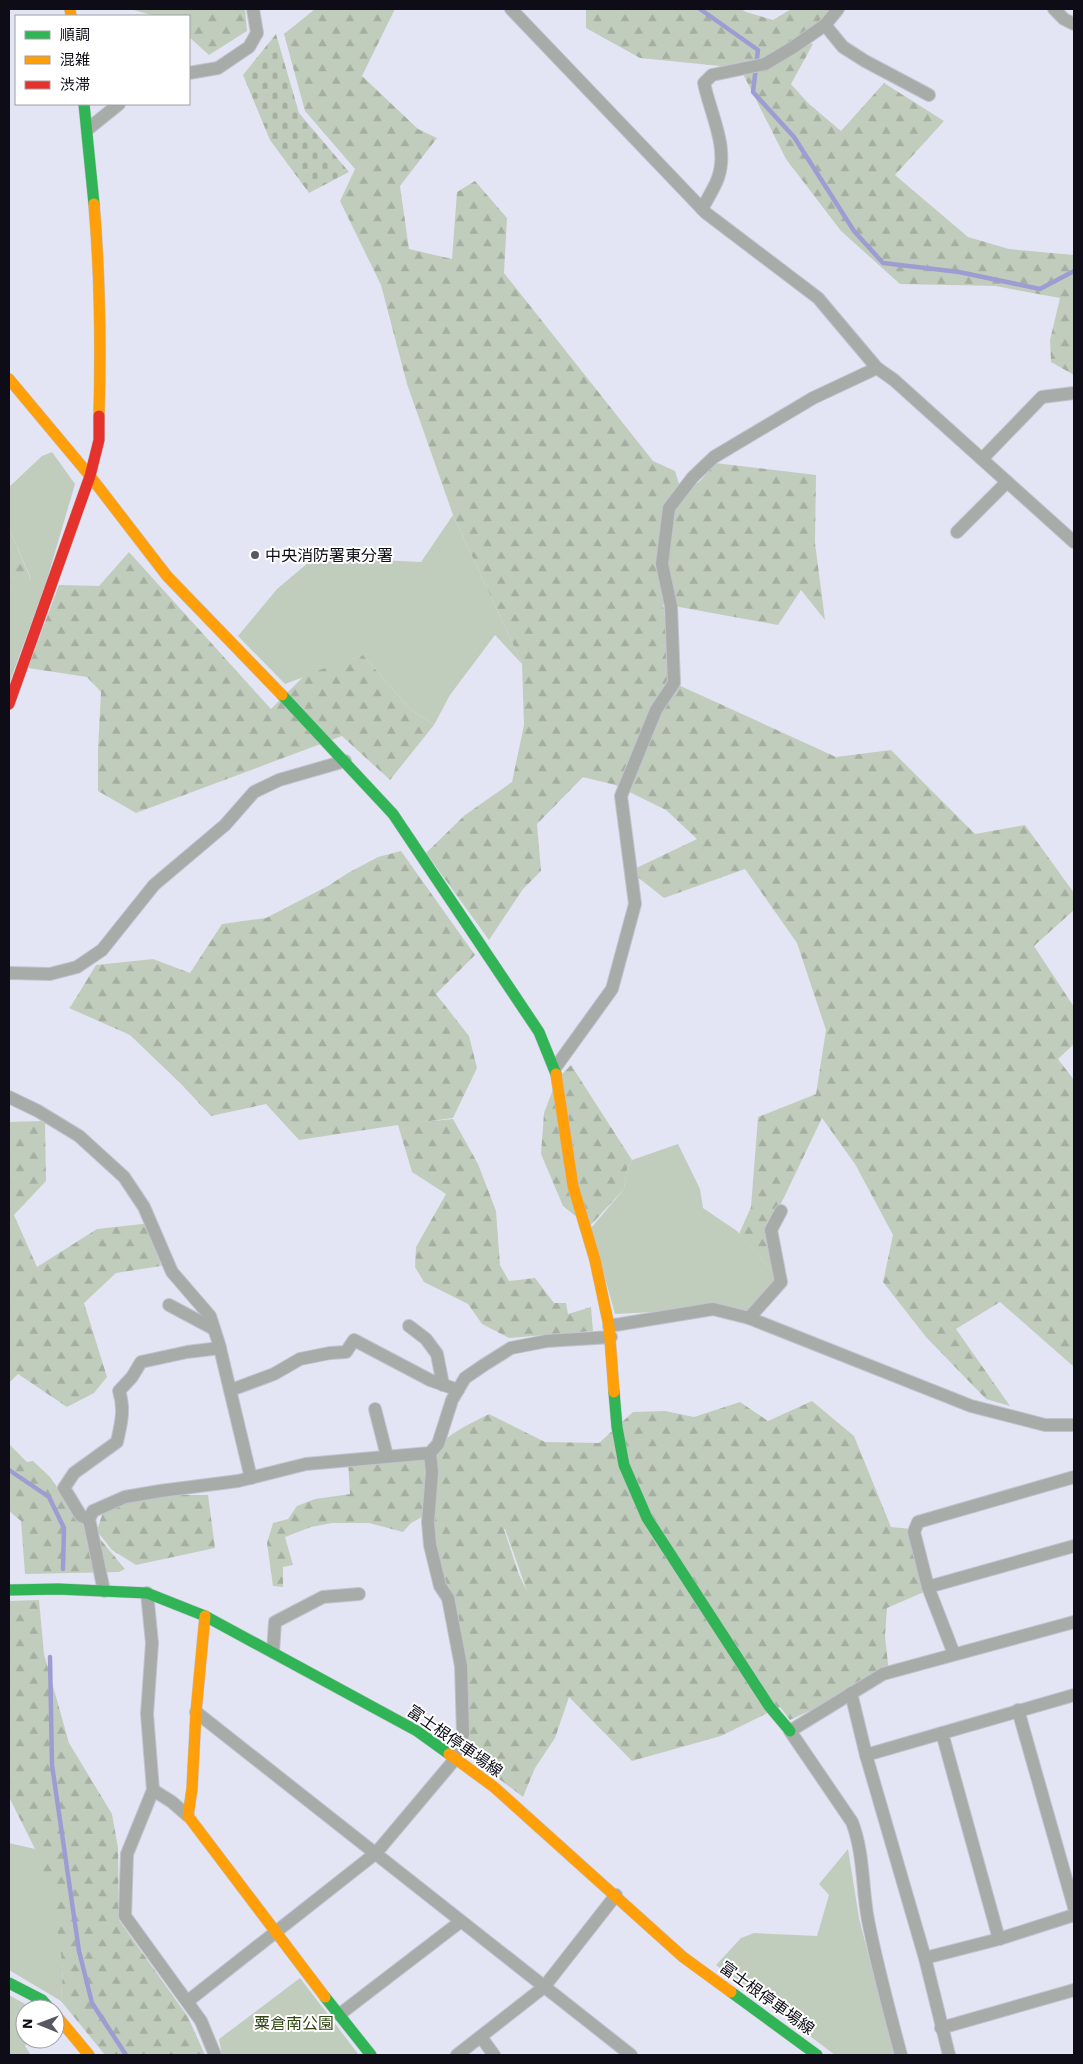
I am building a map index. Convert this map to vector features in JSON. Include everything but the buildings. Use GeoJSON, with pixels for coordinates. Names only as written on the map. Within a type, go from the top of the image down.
{"type":"FeatureCollection","features":[{"type":"Feature","properties":{"kind":"street"},"geometry":{"type":"LineString","coordinates":[[190,73],[218,68],[249,47],[257,33],[253,9]]}},
{"type":"Feature","properties":{"kind":"street"},"geometry":{"type":"LineString","coordinates":[[510,9],[702,209],[818,298],[877,368],[894,380],[1074,542]]}},
{"type":"Feature","properties":{"kind":"street"},"geometry":{"type":"LineString","coordinates":[[702,209],[718,178],[722,159],[718,134],[704,83],[712,75],[765,64],[826,25],[838,9]]}},
{"type":"Feature","properties":{"kind":"street"},"geometry":{"type":"LineString","coordinates":[[1054,9],[1064,19],[1074,24]]}},
{"type":"Feature","properties":{"kind":"street"},"geometry":{"type":"LineString","coordinates":[[826,25],[842,47],[929,95]]}},
{"type":"Feature","properties":{"kind":"street"},"geometry":{"type":"LineString","coordinates":[[9,704],[90,476],[100,440],[101,341],[99,262],[92,201],[88,129],[84,105]]}},
{"type":"Feature","properties":{"kind":"street"},"geometry":{"type":"LineString","coordinates":[[88,129],[118,105]]}},
{"type":"Feature","properties":{"kind":"street"},"geometry":{"type":"LineString","coordinates":[[555,1068],[612,989],[635,904],[621,796],[656,710],[674,683],[671,606],[662,564],[669,508],[693,477],[714,457],[813,398],[877,368]]}},
{"type":"Feature","properties":{"kind":"street"},"geometry":{"type":"LineString","coordinates":[[9,379],[90,476],[167,576],[344,761],[398,822],[539,1032],[555,1068],[573,1186],[595,1260],[610,1332],[617,1427],[624,1465],[647,1518],[768,1706],[790,1731],[852,1822],[858,1837],[868,1919],[878,1968],[901,2055]]}},
{"type":"Feature","properties":{"kind":"street"},"geometry":{"type":"LineString","coordinates":[[982,459],[1042,397],[1074,393]]}},
{"type":"Feature","properties":{"kind":"street"},"geometry":{"type":"LineString","coordinates":[[957,532],[1007,482]]}},
{"type":"Feature","properties":{"kind":"street"},"geometry":{"type":"LineString","coordinates":[[9,973],[50,974],[78,967],[102,950],[154,885],[224,825],[254,792],[279,780],[344,761]]}},
{"type":"Feature","properties":{"kind":"street"},"geometry":{"type":"LineString","coordinates":[[9,1097],[38,1111],[79,1136],[124,1177],[144,1207],[172,1272],[210,1316],[231,1390],[251,1478]]}},
{"type":"Feature","properties":{"kind":"street"},"geometry":{"type":"LineString","coordinates":[[749,1318],[781,1282],[771,1230],[781,1211]]}},
{"type":"Feature","properties":{"kind":"street"},"geometry":{"type":"LineString","coordinates":[[169,1305],[214,1329]]}},
{"type":"Feature","properties":{"kind":"street"},"geometry":{"type":"LineString","coordinates":[[104,1591],[89,1519],[93,1510],[125,1497],[160,1490],[238,1482],[306,1464],[430,1453],[438,1444],[452,1400],[465,1378],[511,1348],[610,1332],[713,1309],[749,1318],[972,1406],[1045,1425],[1074,1426]]}},
{"type":"Feature","properties":{"kind":"street"},"geometry":{"type":"LineString","coordinates":[[409,1326],[426,1339],[437,1354],[443,1385]]}},
{"type":"Feature","properties":{"kind":"street"},"geometry":{"type":"LineString","coordinates":[[231,1390],[274,1374],[300,1359],[346,1352],[354,1340],[430,1380],[458,1390]]}},
{"type":"Feature","properties":{"kind":"street"},"geometry":{"type":"LineString","coordinates":[[89,1519],[81,1516],[64,1488],[74,1473],[117,1442],[122,1422],[123,1404],[119,1391],[132,1377],[141,1362],[187,1352],[220,1348]]}},
{"type":"Feature","properties":{"kind":"street"},"geometry":{"type":"LineString","coordinates":[[376,1409],[387,1456]]}},
{"type":"Feature","properties":{"kind":"street"},"geometry":{"type":"LineString","coordinates":[[188,2001],[376,1853],[456,1758],[463,1734],[462,1666],[448,1598],[440,1586],[430,1545],[428,1522],[432,1472],[430,1453]]}},
{"type":"Feature","properties":{"kind":"street"},"geometry":{"type":"LineString","coordinates":[[954,1654],[928,1587],[914,1532],[918,1522],[1074,1477]]}},
{"type":"Feature","properties":{"kind":"street"},"geometry":{"type":"LineString","coordinates":[[928,1587],[1074,1546]]}},
{"type":"Feature","properties":{"kind":"street","name":"富士根停車場線"},"geometry":{"type":"LineString","coordinates":[[9,1590],[147,1592],[205,1616],[417,1731],[494,1787],[683,1957],[817,2055]]}},
{"type":"Feature","properties":{"kind":"street"},"geometry":{"type":"LineString","coordinates":[[147,1592],[152,1643],[147,1714],[153,1790],[127,1854],[125,1916],[201,2021],[215,2055]]}},
{"type":"Feature","properties":{"kind":"street"},"geometry":{"type":"LineString","coordinates":[[273,1652],[275,1622],[323,1597],[359,1594]]}},
{"type":"Feature","properties":{"kind":"street"},"geometry":{"type":"LineString","coordinates":[[188,1816],[192,1789],[196,1712],[205,1616]]}},
{"type":"Feature","properties":{"kind":"street"},"geometry":{"type":"LineString","coordinates":[[790,1731],[882,1674],[1074,1622]]}},
{"type":"Feature","properties":{"kind":"street"},"geometry":{"type":"LineString","coordinates":[[851,1693],[866,1756],[925,1958],[949,2055]]}},
{"type":"Feature","properties":{"kind":"street"},"geometry":{"type":"LineString","coordinates":[[866,1756],[1018,1710],[1074,1696]]}},
{"type":"Feature","properties":{"kind":"street"},"geometry":{"type":"LineString","coordinates":[[1018,1710],[1074,1907]]}},
{"type":"Feature","properties":{"kind":"street"},"geometry":{"type":"LineString","coordinates":[[196,1712],[631,2055]]}},
{"type":"Feature","properties":{"kind":"street"},"geometry":{"type":"LineString","coordinates":[[942,1733],[999,1939]]}},
{"type":"Feature","properties":{"kind":"street"},"geometry":{"type":"LineString","coordinates":[[153,1790],[172,1802],[188,1816],[371,2055]]}},
{"type":"Feature","properties":{"kind":"street"},"geometry":{"type":"LineString","coordinates":[[457,2055],[544,1987],[616,1895]]}},
{"type":"Feature","properties":{"kind":"street"},"geometry":{"type":"LineString","coordinates":[[925,1958],[999,1939],[1074,1915]]}},
{"type":"Feature","properties":{"kind":"street"},"geometry":{"type":"LineString","coordinates":[[340,2014],[460,1922]]}},
{"type":"Feature","properties":{"kind":"street"},"geometry":{"type":"LineString","coordinates":[[9,1983],[40,1999]]}},
{"type":"Feature","properties":{"kind":"street"},"geometry":{"type":"LineString","coordinates":[[941,2028],[1074,1990]]}},
{"type":"Feature","properties":{"kind":"street"},"geometry":{"type":"LineString","coordinates":[[65,2026],[89,2055]]}},
{"type":"Feature","properties":{"kind":"street"},"geometry":{"type":"LineString","coordinates":[[480,2037],[494,2055]]}},
{"type":"Feature","properties":{"kind":"green space"},"geometry":{"type":"Polygon","coordinates":[[[130,9],[245,9],[247,31],[209,55],[190,38],[190,15],[151,15],[130,9]]]}},
{"type":"Feature","properties":{"kind":"green space"},"geometry":{"type":"Polygon","coordinates":[[[315,9],[395,9],[362,76],[418,129],[437,138],[400,186],[409,249],[452,259],[457,192],[475,181],[507,218],[504,273],[653,461],[675,471],[683,497],[715,463],[816,475],[815,543],[825,620],[801,590],[778,625],[663,604],[674,683],[836,757],[891,750],[975,834],[1025,825],[1074,893],[1074,910],[1034,946],[1074,1007],[1074,1044],[1058,1059],[1074,1080],[1074,1367],[1000,1302],[956,1329],[1010,1406],[986,1399],[926,1337],[883,1282],[893,1235],[855,1164],[822,1118],[768,1231],[774,1273],[739,1234],[751,1207],[758,1117],[816,1094],[826,1030],[797,943],[745,869],[664,898],[630,871],[697,839],[666,810],[615,785],[583,777],[537,824],[541,871],[523,889],[489,940],[426,853],[465,815],[512,782],[524,725],[522,664],[453,515],[407,384],[381,285],[340,201],[355,169],[305,111],[284,34],[315,9]]]}},
{"type":"Feature","properties":{"kind":"green space"},"geometry":{"type":"Polygon","coordinates":[[[586,9],[741,9],[773,20],[791,9],[828,9],[833,14],[809,43],[813,44],[791,84],[808,103],[841,131],[884,83],[944,121],[895,175],[968,237],[1009,249],[1074,255],[1074,375],[1051,362],[1050,340],[1060,298],[995,286],[900,284],[841,231],[786,159],[740,68],[640,58],[586,28],[586,9]]]}},
{"type":"Feature","properties":{"kind":"green space"},"geometry":{"type":"Polygon","coordinates":[[[276,34],[299,113],[349,172],[309,193],[270,140],[243,75],[276,34]]]}},
{"type":"Feature","properties":{"kind":"green space"},"geometry":{"type":"Polygon","coordinates":[[[52,452],[75,484],[46,583],[9,684],[9,591],[31,579],[9,528],[9,487],[42,456],[52,452]]]}},
{"type":"Feature","properties":{"kind":"green space"},"geometry":{"type":"Polygon","coordinates":[[[453,515],[522,664],[495,635],[450,695],[434,725],[409,708],[363,655],[285,684],[238,636],[277,589],[315,557],[421,562],[453,515]]]}},
{"type":"Feature","properties":{"kind":"green space"},"geometry":{"type":"Polygon","coordinates":[[[9,528],[31,580],[9,591],[9,528]]]}},
{"type":"Feature","properties":{"kind":"green space"},"geometry":{"type":"Polygon","coordinates":[[[129,552],[271,709],[305,675],[363,655],[409,708],[434,725],[390,780],[342,736],[136,813],[98,791],[101,692],[87,677],[28,668],[59,585],[99,586],[129,552]]]}},
{"type":"Feature","properties":{"kind":"green space"},"geometry":{"type":"Polygon","coordinates":[[[401,851],[475,955],[436,994],[469,1036],[477,1068],[453,1118],[422,1122],[453,1119],[478,1164],[496,1211],[500,1265],[509,1281],[535,1278],[554,1303],[566,1303],[568,1314],[591,1307],[593,1331],[509,1338],[482,1324],[468,1304],[424,1282],[415,1267],[416,1247],[446,1194],[412,1172],[398,1125],[299,1140],[266,1104],[211,1116],[130,1035],[69,1008],[96,965],[153,959],[190,973],[222,924],[266,918],[328,886],[378,857],[401,851]]]}},
{"type":"Feature","properties":{"kind":"green space"},"geometry":{"type":"Polygon","coordinates":[[[571,1065],[632,1160],[627,1169],[624,1189],[589,1227],[563,1206],[541,1154],[544,1113],[557,1079],[571,1065]]]}},
{"type":"Feature","properties":{"kind":"green space"},"geometry":{"type":"Polygon","coordinates":[[[45,1121],[46,1181],[14,1215],[37,1267],[97,1229],[151,1223],[161,1266],[116,1273],[84,1303],[107,1377],[94,1393],[67,1407],[18,1374],[9,1383],[9,1122],[45,1121]]]}},
{"type":"Feature","properties":{"kind":"green space"},"geometry":{"type":"Polygon","coordinates":[[[678,1144],[700,1189],[703,1208],[737,1231],[774,1273],[780,1283],[751,1316],[713,1309],[615,1314],[591,1228],[624,1189],[627,1169],[632,1160],[678,1144]]]}},
{"type":"Feature","properties":{"kind":"green space"},"geometry":{"type":"Polygon","coordinates":[[[812,1401],[854,1436],[891,1527],[912,1529],[924,1592],[887,1608],[885,1636],[889,1673],[790,1720],[780,1707],[721,1736],[632,1761],[569,1697],[555,1738],[535,1768],[523,1797],[465,1753],[467,1675],[441,1589],[426,1515],[411,1523],[403,1532],[369,1523],[332,1523],[311,1527],[285,1537],[293,1565],[283,1567],[283,1587],[273,1586],[267,1543],[273,1523],[288,1519],[297,1506],[315,1499],[350,1494],[348,1461],[431,1455],[450,1436],[489,1414],[545,1442],[599,1443],[633,1412],[665,1411],[694,1417],[740,1402],[768,1421],[812,1401]],[[505,1529],[519,1575],[527,1591],[505,1529]]]}},
{"type":"Feature","properties":{"kind":"green space"},"geometry":{"type":"Polygon","coordinates":[[[9,1444],[27,1462],[33,1461],[50,1477],[125,1569],[119,1572],[25,1574],[21,1521],[9,1511],[9,1444]]]}},
{"type":"Feature","properties":{"kind":"green space"},"geometry":{"type":"Polygon","coordinates":[[[163,1495],[208,1495],[215,1548],[136,1565],[112,1550],[97,1531],[102,1515],[125,1501],[163,1495]]]}},
{"type":"Feature","properties":{"kind":"green space"},"geometry":{"type":"Polygon","coordinates":[[[39,1600],[44,1654],[69,1743],[112,1814],[118,1848],[119,1920],[188,2017],[205,2055],[105,2055],[65,2006],[65,1999],[61,1999],[63,1969],[53,1898],[35,1849],[9,1797],[9,1601],[39,1600]]]}},
{"type":"Feature","properties":{"kind":"green space"},"geometry":{"type":"Polygon","coordinates":[[[9,1843],[35,1849],[57,1900],[63,1969],[61,1999],[58,1999],[9,1970],[9,1843]]]}},
{"type":"Feature","properties":{"kind":"green space"},"geometry":{"type":"Polygon","coordinates":[[[848,1849],[859,1918],[894,2055],[835,2055],[716,1965],[741,1938],[754,1933],[817,1936],[829,1895],[819,1884],[848,1849]]]}},
{"type":"Feature","properties":{"kind":"green space","name":"粟倉南公園"},"geometry":{"type":"Polygon","coordinates":[[[300,1978],[359,2055],[222,2055],[219,2039],[300,1978]]]}},
{"type":"Feature","properties":{"kind":"green space"},"geometry":{"type":"Polygon","coordinates":[[[9,1995],[16,1999],[15,2049],[27,2049],[31,2055],[9,2055],[9,1995]]]}},
{"type":"Feature","properties":{"kind":"waterway"},"geometry":{"type":"LineString","coordinates":[[700,9],[758,50],[753,92],[794,137],[854,231],[883,263],[959,272],[1040,289],[1074,271]]}},
{"type":"Feature","properties":{"kind":"waterway"},"geometry":{"type":"LineString","coordinates":[[9,1470],[49,1497],[64,1528],[63,1569]]}},
{"type":"Feature","properties":{"kind":"waterway"},"geometry":{"type":"LineString","coordinates":[[50,1657],[52,1765],[79,1951],[92,2003],[126,2055]]}},
{"type":"Feature","properties":{"kind":"traffic: fast"},"geometry":{"type":"LineString","coordinates":[[84,105],[94,204]]}},
{"type":"Feature","properties":{"kind":"traffic: fast"},"geometry":{"type":"LineString","coordinates":[[282,695],[393,814],[539,1032],[556,1074]]}},
{"type":"Feature","properties":{"kind":"traffic: fast"},"geometry":{"type":"LineString","coordinates":[[614,1392],[617,1427],[624,1465],[647,1518],[769,1706],[790,1731]]}},
{"type":"Feature","properties":{"kind":"traffic: fast"},"geometry":{"type":"LineString","coordinates":[[9,1590],[58,1589],[147,1593],[205,1616],[417,1731],[449,1754]]}},
{"type":"Feature","properties":{"kind":"traffic: fast"},"geometry":{"type":"LineString","coordinates":[[9,1983],[40,1999]]}},
{"type":"Feature","properties":{"kind":"traffic: fast"},"geometry":{"type":"LineString","coordinates":[[731,1992],[817,2055]]}},
{"type":"Feature","properties":{"kind":"traffic: fast"},"geometry":{"type":"LineString","coordinates":[[325,1997],[371,2055]]}},
{"type":"Feature","properties":{"kind":"traffic: slow"},"geometry":{"type":"LineString","coordinates":[[70,9],[71,15]]}},
{"type":"Feature","properties":{"kind":"traffic: slow"},"geometry":{"type":"LineString","coordinates":[[94,204],[100,310],[99,416]]}},
{"type":"Feature","properties":{"kind":"traffic: slow"},"geometry":{"type":"LineString","coordinates":[[9,379],[90,476],[167,576],[282,695]]}},
{"type":"Feature","properties":{"kind":"traffic: slow"},"geometry":{"type":"LineString","coordinates":[[556,1074],[573,1186],[595,1260],[609,1326],[614,1392]]}},
{"type":"Feature","properties":{"kind":"traffic: slow"},"geometry":{"type":"LineString","coordinates":[[205,1616],[196,1712],[192,1789],[188,1816],[325,1997]]}},
{"type":"Feature","properties":{"kind":"traffic: slow"},"geometry":{"type":"LineString","coordinates":[[449,1754],[494,1787],[683,1957],[731,1992]]}},
{"type":"Feature","properties":{"kind":"traffic: slow"},"geometry":{"type":"LineString","coordinates":[[65,2026],[89,2055]]}},
{"type":"Feature","properties":{"kind":"traffic: jam"},"geometry":{"type":"LineString","coordinates":[[9,704],[90,476],[99,440],[99,416]]}},
{"type":"Feature","properties":{"kind":"place","name":"中央消防署東分署"},"geometry":{"type":"Point","coordinates":[255,555]}}]}
